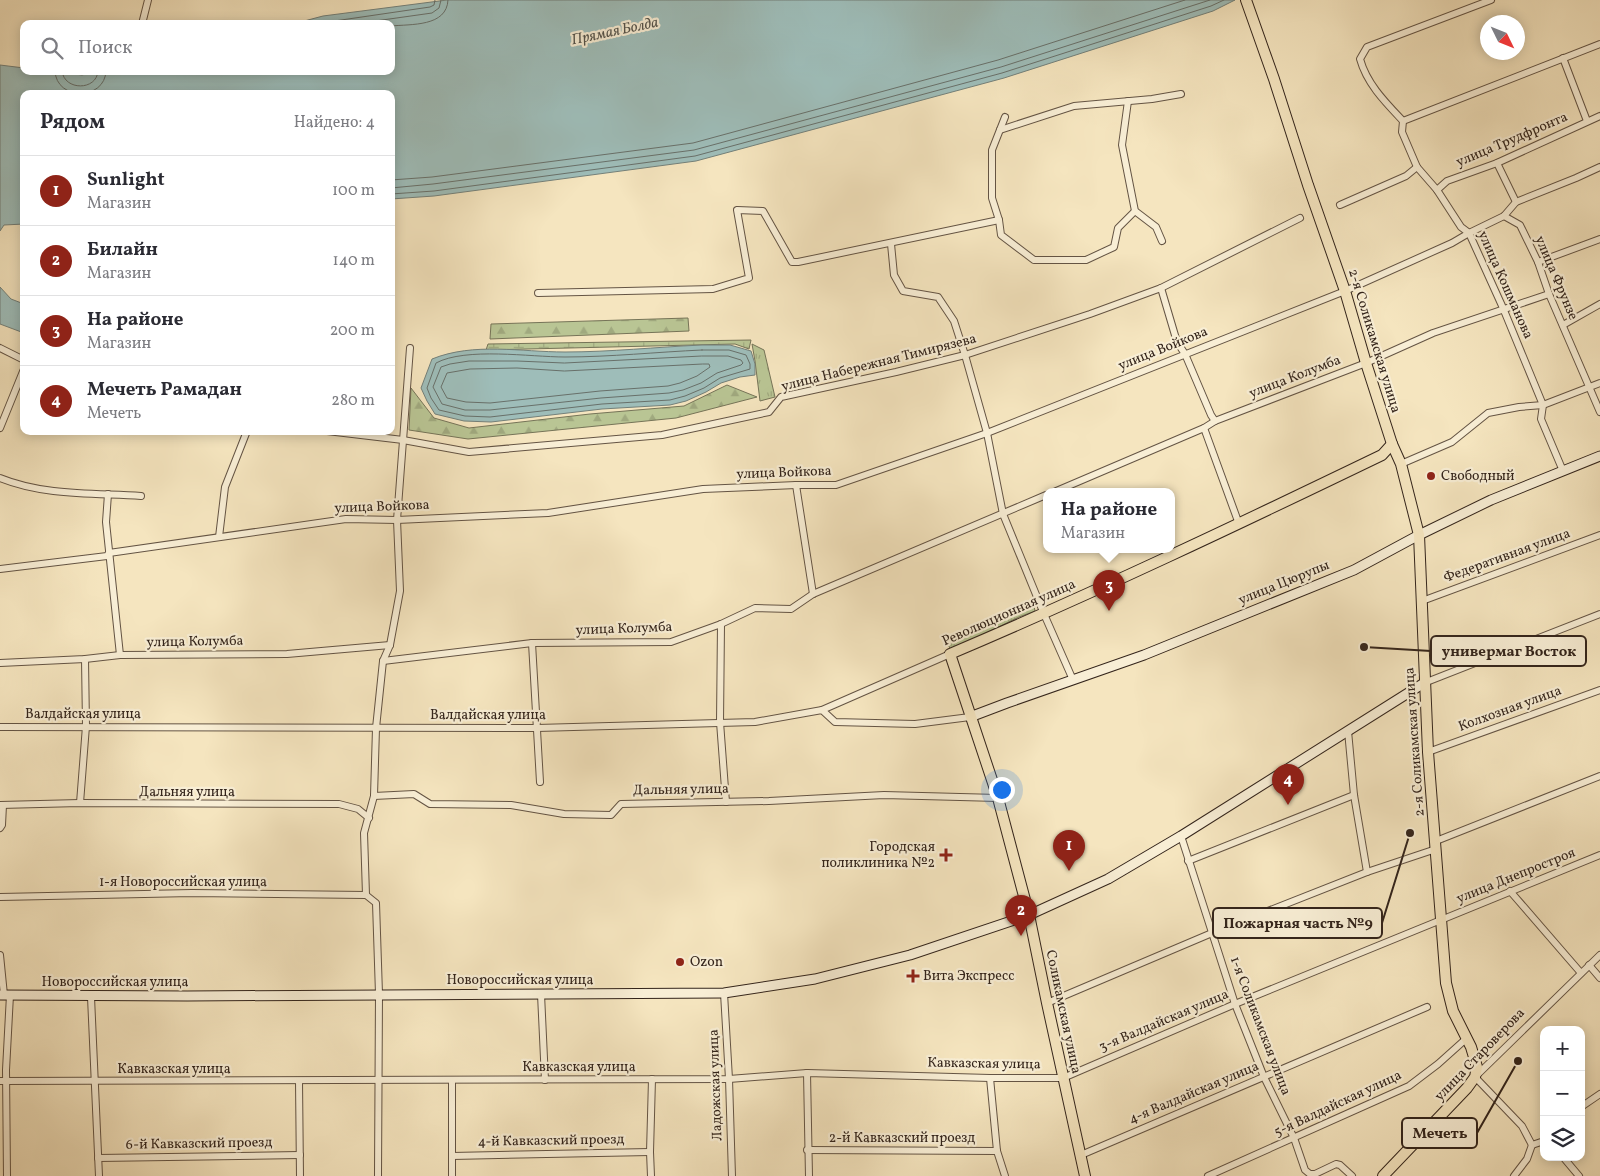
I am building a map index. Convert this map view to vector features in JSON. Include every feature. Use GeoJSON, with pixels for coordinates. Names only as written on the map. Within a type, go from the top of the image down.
{"type":"FeatureCollection","features":[{"type":"Feature","properties":{"kind":"main road","name":"2-я Соликамская улица"},"geometry":{"type":"LineString","coordinates":[[1246,0],[1345,291],[1392,444],[1402,464],[1419,535],[1428,752],[1446,984],[1453,1011],[1472,1047],[1476,1068],[1475,1076]]}},
{"type":"Feature","properties":{"kind":"main road","name":"Революционная улица"},"geometry":{"type":"LineString","coordinates":[[950,654],[1044,614],[1239,524],[1382,455],[1392,444]]}},
{"type":"Feature","properties":{"kind":"main road","name":"Соликамская улица"},"geometry":{"type":"LineString","coordinates":[[950,654],[998,798],[1029,915],[1063,1078],[1086,1176]]}},
{"type":"Feature","properties":{"kind":"main road","name":"улица Староверова"},"geometry":{"type":"LineString","coordinates":[[1383,1176],[1467,1088],[1475,1076]]}},
{"type":"Feature","properties":{"kind":"street"},"geometry":{"type":"LineString","coordinates":[[143,20],[148,0]]}},
{"type":"Feature","properties":{"kind":"street"},"geometry":{"type":"LineString","coordinates":[[1491,0],[1367,47],[1360,58],[1363,72],[1377,92],[1403,121],[1600,44]]}},
{"type":"Feature","properties":{"kind":"street"},"geometry":{"type":"LineString","coordinates":[[1563,58],[1587,121]]}},
{"type":"Feature","properties":{"kind":"street"},"geometry":{"type":"LineString","coordinates":[[1000,130],[1074,106],[1181,94]]}},
{"type":"Feature","properties":{"kind":"street"},"geometry":{"type":"LineString","coordinates":[[1128,101],[1122,144],[1136,211],[1156,228],[1162,241]]}},
{"type":"Feature","properties":{"kind":"street","name":"улица Трудфронта"},"geometry":{"type":"LineString","coordinates":[[1437,190],[1447,181],[1497,163],[1600,116]]}},
{"type":"Feature","properties":{"kind":"street"},"geometry":{"type":"LineString","coordinates":[[1006,117],[992,150],[992,198],[1000,220],[1001,235],[1034,260],[1086,260],[1114,246],[1118,228],[1136,211]]}},
{"type":"Feature","properties":{"kind":"street","name":"улица Кошманова"},"geometry":{"type":"LineString","coordinates":[[1403,121],[1402,132],[1417,167],[1437,190],[1461,226],[1469,233],[1503,308],[1543,405],[1541,419],[1563,471]]}},
{"type":"Feature","properties":{"kind":"street"},"geometry":{"type":"LineString","coordinates":[[1497,163],[1516,202]]}},
{"type":"Feature","properties":{"kind":"street"},"geometry":{"type":"LineString","coordinates":[[1340,205],[1406,176],[1417,167]]}},
{"type":"Feature","properties":{"kind":"street","name":"улица Войкова"},"geometry":{"type":"LineString","coordinates":[[0,570],[107,556],[109,553],[346,519],[398,520],[548,513],[703,489],[836,485],[987,433],[1345,291],[1452,243],[1504,216],[1516,202],[1600,167]]}},
{"type":"Feature","properties":{"kind":"street"},"geometry":{"type":"LineString","coordinates":[[538,293],[713,289],[749,278],[737,210],[763,211],[792,262],[891,244],[1000,220]]}},
{"type":"Feature","properties":{"kind":"street","name":"улица Фрунзе"},"geometry":{"type":"LineString","coordinates":[[1504,216],[1520,225],[1538,262],[1549,294],[1600,412]]}},
{"type":"Feature","properties":{"kind":"street","name":"улица Набережная Тимирязева"},"geometry":{"type":"LineString","coordinates":[[361,435],[403,440],[469,452],[662,435],[769,412],[781,397],[965,355],[1162,288],[1300,218]]}},
{"type":"Feature","properties":{"kind":"street"},"geometry":{"type":"LineString","coordinates":[[1538,262],[1600,239]]}},
{"type":"Feature","properties":{"kind":"street"},"geometry":{"type":"LineString","coordinates":[[891,244],[894,275],[903,291],[938,297],[954,321],[987,433],[1003,514],[1073,680]]}},
{"type":"Feature","properties":{"kind":"street"},"geometry":{"type":"LineString","coordinates":[[1162,288],[1177,342],[1185,354],[1215,421]]}},
{"type":"Feature","properties":{"kind":"street","name":"улица Колумба"},"geometry":{"type":"LineString","coordinates":[[1063,488],[1204,428],[1215,421],[1366,363],[1433,333],[1549,294]]}},
{"type":"Feature","properties":{"kind":"street"},"geometry":{"type":"LineString","coordinates":[[1563,325],[1600,304]]}},
{"type":"Feature","properties":{"kind":"street"},"geometry":{"type":"LineString","coordinates":[[0,348],[20,358]]}},
{"type":"Feature","properties":{"kind":"street"},"geometry":{"type":"LineString","coordinates":[[378,1176],[379,994],[376,904],[366,895],[364,834],[374,796],[376,728],[383,660],[390,645],[400,591],[398,520],[410,348]]}},
{"type":"Feature","properties":{"kind":"street"},"geometry":{"type":"LineString","coordinates":[[0,428],[20,379]]}},
{"type":"Feature","properties":{"kind":"street"},"geometry":{"type":"LineString","coordinates":[[1402,464],[1452,442],[1488,413],[1543,405],[1600,383]]}},
{"type":"Feature","properties":{"kind":"street"},"geometry":{"type":"LineString","coordinates":[[1204,428],[1239,524]]}},
{"type":"Feature","properties":{"kind":"street"},"geometry":{"type":"LineString","coordinates":[[219,537],[225,487],[245,435]]}},
{"type":"Feature","properties":{"kind":"street","name":"улица Цюрупы"},"geometry":{"type":"LineString","coordinates":[[970,717],[1007,702],[1144,655],[1354,570],[1419,535],[1492,500],[1600,456]]}},
{"type":"Feature","properties":{"kind":"street"},"geometry":{"type":"LineString","coordinates":[[0,478],[11,483],[56,491],[141,496]]}},
{"type":"Feature","properties":{"kind":"street"},"geometry":{"type":"LineString","coordinates":[[796,485],[813,594]]}},
{"type":"Feature","properties":{"kind":"street"},"geometry":{"type":"LineString","coordinates":[[108,494],[106,522],[120,655]]}},
{"type":"Feature","properties":{"kind":"street","name":"улица Колумба"},"geometry":{"type":"LineString","coordinates":[[383,660],[532,643],[671,642],[721,624],[755,608],[791,609],[813,594],[1043,496]]}},
{"type":"Feature","properties":{"kind":"street","name":"Федеративная улица"},"geometry":{"type":"LineString","coordinates":[[1422,601],[1600,535]]}},
{"type":"Feature","properties":{"kind":"street"},"geometry":{"type":"LineString","coordinates":[[1424,683],[1600,614]]}},
{"type":"Feature","properties":{"kind":"street"},"geometry":{"type":"LineString","coordinates":[[721,624],[720,722],[726,802]]}},
{"type":"Feature","properties":{"kind":"street"},"geometry":{"type":"LineString","coordinates":[[532,643],[540,782]]}},
{"type":"Feature","properties":{"kind":"street","name":"улица Колумба"},"geometry":{"type":"LineString","coordinates":[[0,663],[84,659],[120,655],[287,654],[390,645]]}},
{"type":"Feature","properties":{"kind":"street","name":"Революционная улица"},"geometry":{"type":"LineString","coordinates":[[822,710],[950,654]]}},
{"type":"Feature","properties":{"kind":"street"},"geometry":{"type":"LineString","coordinates":[[80,803],[86,726],[84,659]]}},
{"type":"Feature","properties":{"kind":"street","name":"Новороссийская улица"},"geometry":{"type":"LineString","coordinates":[[5,995],[91,997],[724,993],[816,979],[910,955],[1029,915],[1108,879],[1424,683]]}},
{"type":"Feature","properties":{"kind":"street","name":"Колхозная улица"},"geometry":{"type":"LineString","coordinates":[[1428,752],[1600,690]]}},
{"type":"Feature","properties":{"kind":"street"},"geometry":{"type":"LineString","coordinates":[[822,710],[835,722],[916,724],[970,717]]}},
{"type":"Feature","properties":{"kind":"street","name":"Валдайская улица"},"geometry":{"type":"LineString","coordinates":[[0,727],[537,728],[755,722],[822,710]]}},
{"type":"Feature","properties":{"kind":"street"},"geometry":{"type":"LineString","coordinates":[[1348,731],[1354,795],[1367,872]]}},
{"type":"Feature","properties":{"kind":"street"},"geometry":{"type":"LineString","coordinates":[[1047,1003],[1212,933],[1436,845],[1600,776]]}},
{"type":"Feature","properties":{"kind":"street","name":"Дальняя улица"},"geometry":{"type":"LineString","coordinates":[[374,796],[414,794],[430,804],[512,805],[564,814],[611,815],[621,804],[769,802],[884,795],[998,798]]}},
{"type":"Feature","properties":{"kind":"street"},"geometry":{"type":"LineString","coordinates":[[1188,861],[1354,795]]}},
{"type":"Feature","properties":{"kind":"street","name":"Дальняя улица"},"geometry":{"type":"LineString","coordinates":[[2,805],[80,803],[339,804],[358,808],[369,818]]}},
{"type":"Feature","properties":{"kind":"street"},"geometry":{"type":"LineString","coordinates":[[0,828],[2,825],[2,805]]}},
{"type":"Feature","properties":{"kind":"street","name":"1-я Соликамская улица"},"geometry":{"type":"LineString","coordinates":[[1180,836],[1235,1004],[1264,1077],[1294,1138],[1305,1170],[1310,1174],[1316,1174],[1336,1164],[1340,1165],[1352,1176]]}},
{"type":"Feature","properties":{"kind":"street","name":"улица Днепростроя"},"geometry":{"type":"LineString","coordinates":[[1441,920],[1600,855]]}},
{"type":"Feature","properties":{"kind":"street"},"geometry":{"type":"LineString","coordinates":[[1510,891],[1581,973]]}},
{"type":"Feature","properties":{"kind":"street","name":"1-я Новороссийская улица"},"geometry":{"type":"LineString","coordinates":[[0,896],[192,893],[366,895]]}},
{"type":"Feature","properties":{"kind":"street","name":"3-я Валдайская улица"},"geometry":{"type":"LineString","coordinates":[[1063,1078],[1235,1004],[1441,920]]}},
{"type":"Feature","properties":{"kind":"street"},"geometry":{"type":"LineString","coordinates":[[0,955],[5,995],[3,1082],[7,1176]]}},
{"type":"Feature","properties":{"kind":"street","name":"улица Староверова"},"geometry":{"type":"LineString","coordinates":[[1475,1076],[1600,955]]}},
{"type":"Feature","properties":{"kind":"street"},"geometry":{"type":"LineString","coordinates":[[1589,965],[1600,978]]}},
{"type":"Feature","properties":{"kind":"street","name":"Ладожская улица"},"geometry":{"type":"LineString","coordinates":[[724,993],[732,1176]]}},
{"type":"Feature","properties":{"kind":"street"},"geometry":{"type":"LineString","coordinates":[[541,994],[545,1080]]}},
{"type":"Feature","properties":{"kind":"street"},"geometry":{"type":"LineString","coordinates":[[91,997],[99,1176]]}},
{"type":"Feature","properties":{"kind":"street","name":"4-я Валдайская улица"},"geometry":{"type":"LineString","coordinates":[[1081,1155],[1427,1007]]}},
{"type":"Feature","properties":{"kind":"street","name":"5-я Валдайская улица"},"geometry":{"type":"LineString","coordinates":[[1208,1176],[1409,1086],[1438,1064],[1467,1038]]}},
{"type":"Feature","properties":{"kind":"street"},"geometry":{"type":"LineString","coordinates":[[807,1073],[809,1176]]}},
{"type":"Feature","properties":{"kind":"street","name":"Кавказская улица"},"geometry":{"type":"LineString","coordinates":[[3,1082],[729,1079],[807,1073],[1063,1078]]}},
{"type":"Feature","properties":{"kind":"street"},"geometry":{"type":"LineString","coordinates":[[1475,1076],[1522,1126],[1532,1145],[1527,1159],[1514,1176]]}},
{"type":"Feature","properties":{"kind":"street"},"geometry":{"type":"LineString","coordinates":[[990,1078],[997,1152],[1005,1176]]}},
{"type":"Feature","properties":{"kind":"street"},"geometry":{"type":"LineString","coordinates":[[651,1176],[652,1079]]}},
{"type":"Feature","properties":{"kind":"street"},"geometry":{"type":"LineString","coordinates":[[299,1080],[300,1176]]}},
{"type":"Feature","properties":{"kind":"street"},"geometry":{"type":"LineString","coordinates":[[452,1080],[452,1176]]}},
{"type":"Feature","properties":{"kind":"street"},"geometry":{"type":"LineString","coordinates":[[1585,1104],[1600,1094]]}},
{"type":"Feature","properties":{"kind":"street"},"geometry":{"type":"LineString","coordinates":[[1532,1145],[1540,1142]]}},
{"type":"Feature","properties":{"kind":"street","name":"2-й Кавказский проезд"},"geometry":{"type":"LineString","coordinates":[[808,1150],[997,1152]]}},
{"type":"Feature","properties":{"kind":"street","name":"4-й Кавказский проезд"},"geometry":{"type":"LineString","coordinates":[[452,1156],[650,1152]]}},
{"type":"Feature","properties":{"kind":"street","name":"6-й Кавказский проезд"},"geometry":{"type":"LineString","coordinates":[[98,1158],[300,1155]]}},
{"type":"Feature","properties":{"kind":"street"},"geometry":{"type":"LineString","coordinates":[[1566,1161],[1579,1176]]}},
{"type":"Feature","properties":{"kind":"green space"},"geometry":{"type":"Polygon","coordinates":[[[688,318],[689,331],[490,339],[491,324],[688,318]]]}},
{"type":"Feature","properties":{"kind":"green space"},"geometry":{"type":"Polygon","coordinates":[[[751,340],[749,349],[735,344],[486,350],[488,344],[751,340]]]}},
{"type":"Feature","properties":{"kind":"green space"},"geometry":{"type":"Polygon","coordinates":[[[752,344],[764,350],[775,397],[760,401],[752,344]]]}},
{"type":"Feature","properties":{"kind":"green space"},"geometry":{"type":"Polygon","coordinates":[[[727,385],[757,397],[676,418],[468,439],[409,430],[411,388],[434,418],[469,428],[590,414],[684,406],[727,385]]]}},
{"type":"Feature","properties":{"kind":"green space"},"geometry":{"type":"Polygon","coordinates":[[[1034,606],[1035,611],[951,650],[947,643],[1034,606]]]}},
{"type":"Feature","properties":{"kind":"water","name":"Прямая Болда"},"geometry":{"type":"Polygon","coordinates":[[[447,0],[1235,0],[1213,11],[1004,78],[696,161],[434,196],[395,199],[395,90],[20,90],[20,224],[4,225],[0,231],[0,65],[20,68],[20,75],[395,75],[395,20],[308,20],[323,16],[447,0]]]}},
{"type":"Feature","properties":{"kind":"water"},"geometry":{"type":"Polygon","coordinates":[[[0,287],[11,299],[20,302],[20,332],[0,324],[0,287]]]}},
{"type":"Feature","properties":{"kind":"water"},"geometry":{"type":"Polygon","coordinates":[[[730,345],[751,351],[755,364],[755,375],[721,383],[686,401],[670,405],[602,409],[491,422],[464,421],[435,414],[421,388],[432,359],[464,351],[498,349],[582,352],[730,345]]]}},
{"type":"Feature","properties":{"kind":"place","name":"Свободный"},"geometry":{"type":"Point","coordinates":[1431,476]}},
{"type":"Feature","properties":{"kind":"place","name":"На районе"},"geometry":{"type":"Point","coordinates":[1109,611]}},
{"type":"Feature","properties":{"kind":"place","name":"универмаг Восток"},"geometry":{"type":"Point","coordinates":[1364,647]}},
{"type":"Feature","properties":{"kind":"place","name":"Мечеть Рамадан"},"geometry":{"type":"Point","coordinates":[1288,805]}},
{"type":"Feature","properties":{"kind":"place","name":"Пожарная часть №9"},"geometry":{"type":"Point","coordinates":[1410,833]}},
{"type":"Feature","properties":{"kind":"place","name":"Городская поликлиника №2"},"geometry":{"type":"Point","coordinates":[946,855]}},
{"type":"Feature","properties":{"kind":"place","name":"Sunlight"},"geometry":{"type":"Point","coordinates":[1069,871]}},
{"type":"Feature","properties":{"kind":"place","name":"Билайн"},"geometry":{"type":"Point","coordinates":[1021,936]}},
{"type":"Feature","properties":{"kind":"place","name":"Ozon"},"geometry":{"type":"Point","coordinates":[680,962]}},
{"type":"Feature","properties":{"kind":"place","name":"Вита Экспресс"},"geometry":{"type":"Point","coordinates":[913,976]}},
{"type":"Feature","properties":{"kind":"place","name":"Мечеть"},"geometry":{"type":"Point","coordinates":[1518,1061]}}]}
